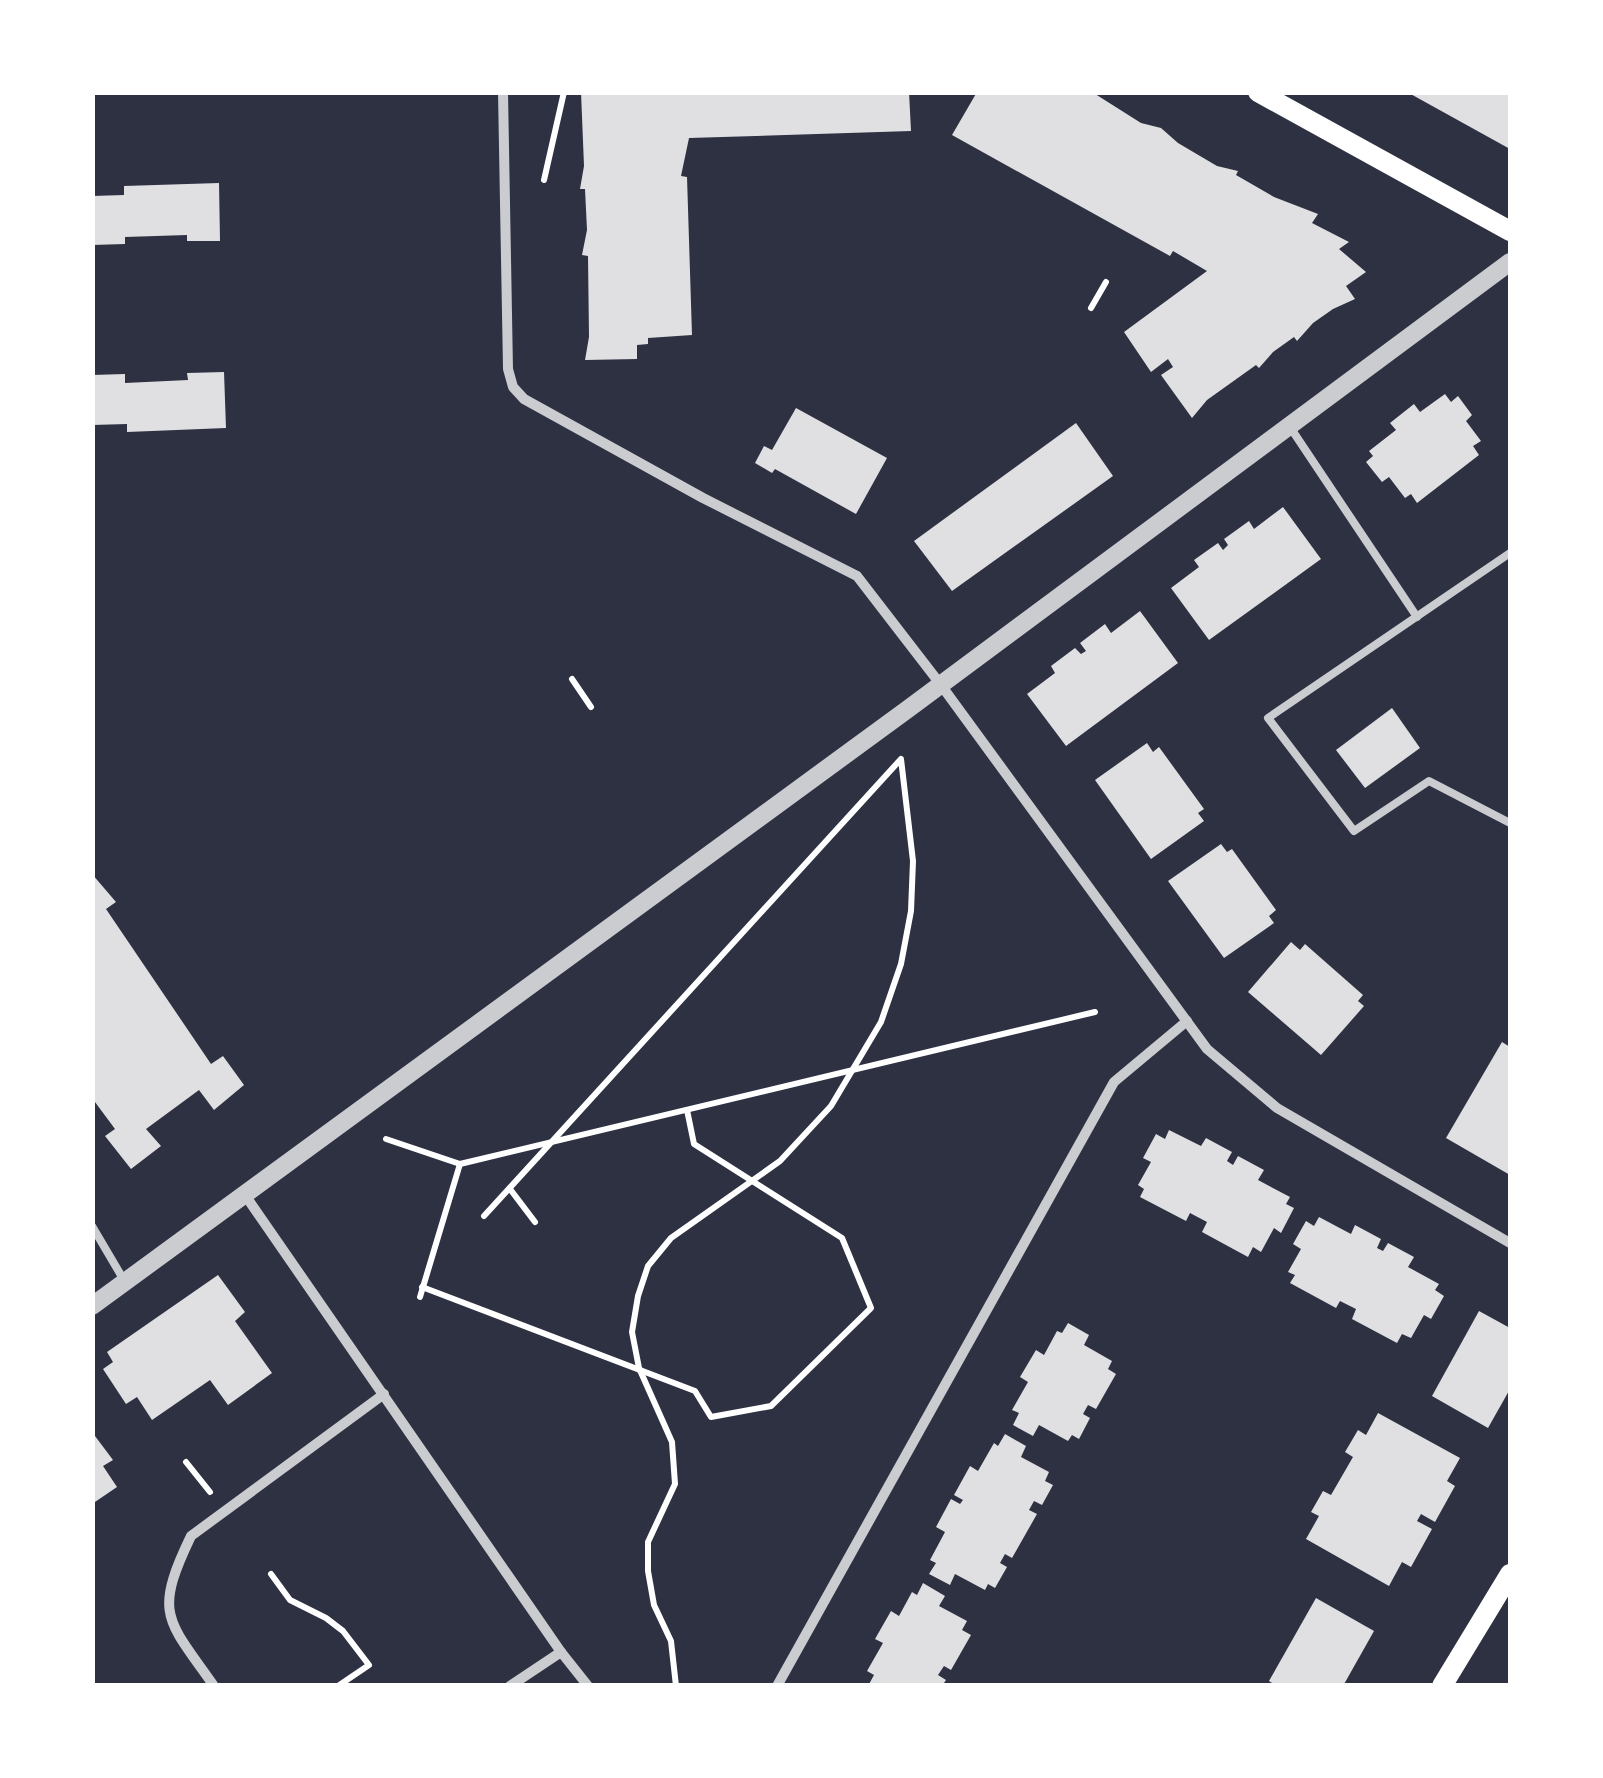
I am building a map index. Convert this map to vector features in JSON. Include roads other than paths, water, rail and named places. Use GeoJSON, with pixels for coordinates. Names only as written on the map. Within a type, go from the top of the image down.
{"type":"FeatureCollection","features":[{"type":"Feature","properties":{"kind":"main road"},"geometry":{"type":"LineString","coordinates":[[1258,92],[1510,231]]}},
{"type":"Feature","properties":{"kind":"main road"},"geometry":{"type":"LineString","coordinates":[[1442,1686],[1510,1574]]}},
{"type":"Feature","properties":{"kind":"street"},"geometry":{"type":"LineString","coordinates":[[502,92],[508,369],[512,387],[524,400],[616,451],[857,576],[941,684],[1208,1050],[1277,1108],[1510,1242]]}},
{"type":"Feature","properties":{"kind":"street"},"geometry":{"type":"LineString","coordinates":[[92,1306],[1510,262]]}},
{"type":"Feature","properties":{"kind":"street"},"geometry":{"type":"LineString","coordinates":[[776,1686],[1114,1082],[1187,1021]]}},
{"type":"Feature","properties":{"kind":"street"},"geometry":{"type":"LineString","coordinates":[[245,1195],[588,1686]]}},
{"type":"Feature","properties":{"kind":"street"},"geometry":{"type":"LineString","coordinates":[[214,1686],[171,1625],[168,1600],[176,1567],[191,1536],[384,1394]]}},
{"type":"Feature","properties":{"kind":"street"},"geometry":{"type":"LineString","coordinates":[[510,1686],[561,1652]]}},
{"type":"Feature","properties":{"kind":"lane"},"geometry":{"type":"LineString","coordinates":[[1290,426],[1418,617]]}},
{"type":"Feature","properties":{"kind":"lane"},"geometry":{"type":"LineString","coordinates":[[1510,553],[1268,718],[1354,832],[1428,781],[1510,823]]}},
{"type":"Feature","properties":{"kind":"lane"},"geometry":{"type":"LineString","coordinates":[[92,1226],[125,1282]]}}]}
